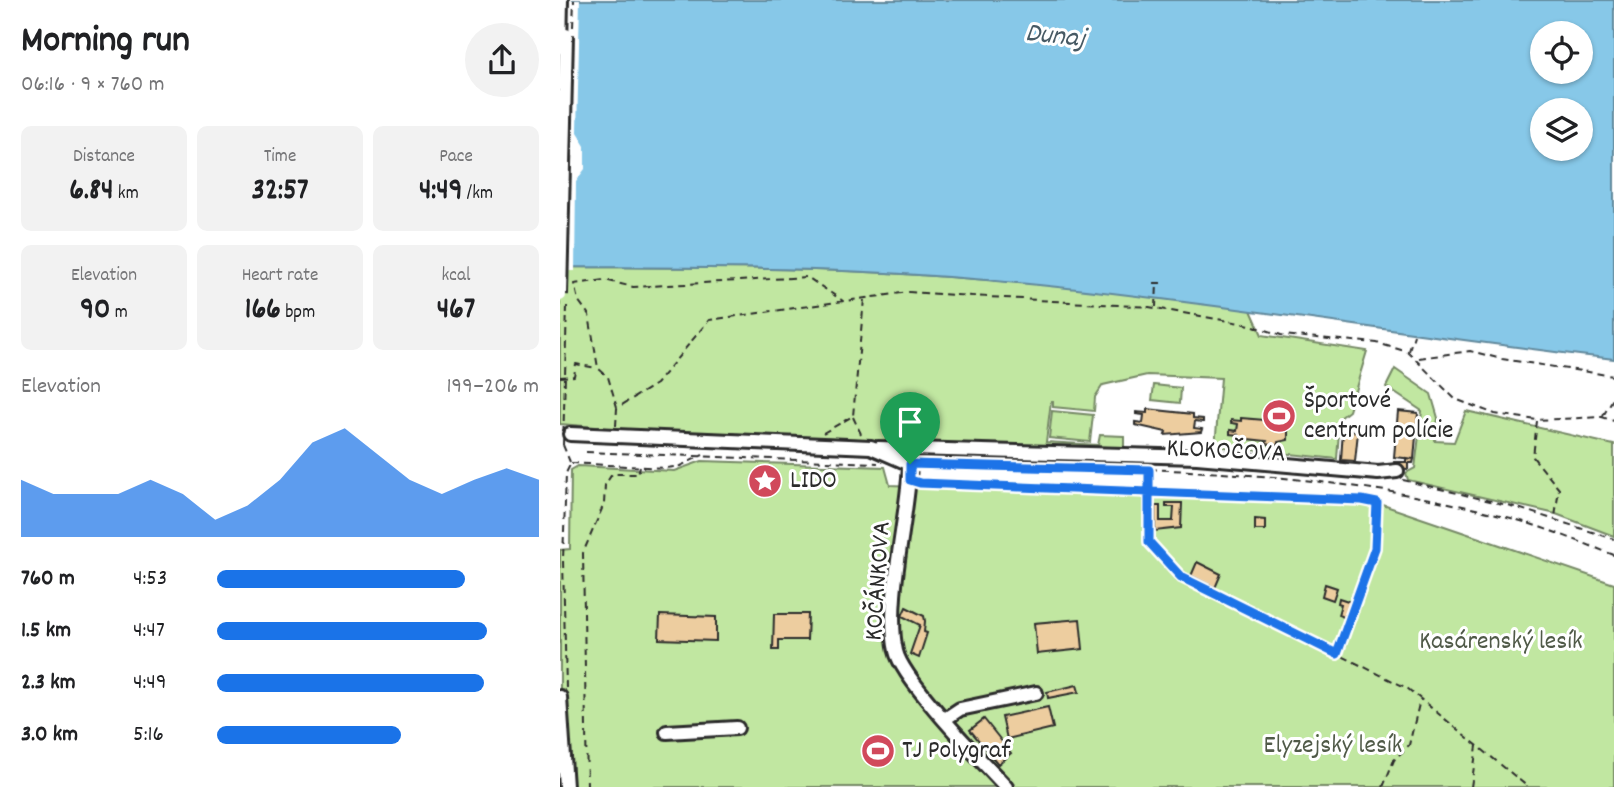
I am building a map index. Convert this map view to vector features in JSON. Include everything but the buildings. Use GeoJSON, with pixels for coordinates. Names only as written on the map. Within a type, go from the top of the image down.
{"type":"FeatureCollection","features":[{"type":"Feature","properties":{"kind":"street"},"geometry":{"type":"LineString","coordinates":[[560,55],[561,0]]}},
{"type":"Feature","properties":{"kind":"street"},"geometry":{"type":"LineString","coordinates":[[560,295],[567,0]]}},
{"type":"Feature","properties":{"kind":"street","name":"KLOKOČOVA"},"geometry":{"type":"LineString","coordinates":[[567,441],[615,437],[810,446],[1196,457],[1378,473],[1397,471]]}},
{"type":"Feature","properties":{"kind":"street"},"geometry":{"type":"LineString","coordinates":[[868,447],[910,464]]}},
{"type":"Feature","properties":{"kind":"street","name":"KOČÁNKOVA"},"geometry":{"type":"LineString","coordinates":[[910,464],[896,585],[896,651],[911,679],[1006,787]]}},
{"type":"Feature","properties":{"kind":"street"},"geometry":{"type":"LineString","coordinates":[[946,719],[960,709],[1036,693]]}},
{"type":"Feature","properties":{"kind":"street"},"geometry":{"type":"LineString","coordinates":[[563,697],[566,787]]}},
{"type":"Feature","properties":{"kind":"street"},"geometry":{"type":"LineString","coordinates":[[667,732],[737,728]]}},
{"type":"Feature","properties":{"kind":"path"},"geometry":{"type":"LineString","coordinates":[[597,368],[589,315],[578,300],[575,284],[604,280],[633,286],[807,277],[844,301]]}},
{"type":"Feature","properties":{"kind":"path"},"geometry":{"type":"LineString","coordinates":[[1156,308],[1157,283]]}},
{"type":"Feature","properties":{"kind":"path"},"geometry":{"type":"LineString","coordinates":[[617,408],[656,384],[709,320],[909,292],[1156,308],[1251,325],[1281,335],[1377,343],[1408,352],[1418,359],[1455,399],[1495,414],[1537,420],[1602,417],[1614,421]]}},
{"type":"Feature","properties":{"kind":"path"},"geometry":{"type":"LineString","coordinates":[[864,299],[853,416],[868,447]]}},
{"type":"Feature","properties":{"kind":"path"},"geometry":{"type":"LineString","coordinates":[[1408,352],[1414,335]]}},
{"type":"Feature","properties":{"kind":"path"},"geometry":{"type":"LineString","coordinates":[[1418,359],[1470,351],[1614,376]]}},
{"type":"Feature","properties":{"kind":"path"},"geometry":{"type":"LineString","coordinates":[[560,377],[574,376],[576,364],[597,368],[608,377],[617,408],[615,437]]}},
{"type":"Feature","properties":{"kind":"path"},"geometry":{"type":"LineString","coordinates":[[1602,417],[1614,397]]}},
{"type":"Feature","properties":{"kind":"path"},"geometry":{"type":"LineString","coordinates":[[810,446],[827,428],[853,416]]}},
{"type":"Feature","properties":{"kind":"path"},"geometry":{"type":"LineString","coordinates":[[1537,420],[1533,457],[1559,489],[1555,518]]}},
{"type":"Feature","properties":{"kind":"path"},"geometry":{"type":"LineString","coordinates":[[567,441],[562,452],[570,463]]}},
{"type":"Feature","properties":{"kind":"path"},"geometry":{"type":"LineString","coordinates":[[586,452],[883,463]]}},
{"type":"Feature","properties":{"kind":"path"},"geometry":{"type":"LineString","coordinates":[[570,463],[680,466],[704,455]]}},
{"type":"Feature","properties":{"kind":"path"},"geometry":{"type":"LineString","coordinates":[[563,697],[566,473],[570,463]]}},
{"type":"Feature","properties":{"kind":"path","name":"KLOKOČOVA"},"geometry":{"type":"LineString","coordinates":[[910,464],[1149,470],[1307,479],[1378,489],[1489,512],[1614,555]]}},
{"type":"Feature","properties":{"kind":"path"},"geometry":{"type":"LineString","coordinates":[[587,787],[583,553],[604,504],[605,485],[612,474],[638,474],[640,466]]}},
{"type":"Feature","properties":{"kind":"path"},"geometry":{"type":"LineString","coordinates":[[1149,470],[1149,542],[1181,577],[1407,688],[1528,787]]}},
{"type":"Feature","properties":{"kind":"path"},"geometry":{"type":"LineString","coordinates":[[1378,473],[1555,518],[1614,540]]}},
{"type":"Feature","properties":{"kind":"path"},"geometry":{"type":"LineString","coordinates":[[910,480],[920,483],[1377,503],[1375,548],[1337,654]]}},
{"type":"Feature","properties":{"kind":"path"},"geometry":{"type":"LineString","coordinates":[[1383,787],[1394,760],[1409,745],[1420,699]]}},
{"type":"Feature","properties":{"kind":"path"},"geometry":{"type":"LineString","coordinates":[[1471,787],[1477,746]]}},
{"type":"Feature","properties":{"kind":"green space"},"geometry":{"type":"Polygon","coordinates":[[[560,267],[852,271],[1100,290],[1250,308],[1262,335],[1367,351],[1349,411],[1340,418],[1337,459],[1215,446],[1221,378],[1147,375],[1103,385],[1095,397],[1094,411],[1053,407],[1051,401],[1046,442],[1098,445],[1100,435],[1124,436],[1124,452],[776,441],[733,433],[656,432],[560,424],[560,267]]]}},
{"type":"Feature","properties":{"kind":"green space"},"geometry":{"type":"Polygon","coordinates":[[[1395,369],[1431,394],[1438,418],[1435,441],[1454,442],[1466,411],[1614,445],[1614,536],[1556,514],[1408,480],[1406,473],[1415,468],[1422,411],[1386,387],[1395,369]]]}},
{"type":"Feature","properties":{"kind":"green space"},"geometry":{"type":"Polygon","coordinates":[[[1154,385],[1181,388],[1180,403],[1152,400],[1154,385]]]}},
{"type":"Feature","properties":{"kind":"green space"},"geometry":{"type":"Polygon","coordinates":[[[1052,411],[1093,415],[1090,442],[1049,438],[1052,411]]]}},
{"type":"Feature","properties":{"kind":"green space"},"geometry":{"type":"Polygon","coordinates":[[[702,461],[885,467],[890,485],[1383,505],[1614,584],[1614,787],[560,787],[560,550],[570,549],[571,470],[578,466],[674,471],[702,461]]]}},
{"type":"Feature","properties":{"kind":"water","name":"Dunaj"},"geometry":{"type":"Polygon","coordinates":[[[560,0],[1614,0],[1614,359],[1032,284],[900,274],[560,267],[560,0]]]}},
{"type":"Feature","properties":{"kind":"pier"},"geometry":{"type":"Polygon","coordinates":[[[560,0],[580,0],[577,133],[585,146],[585,169],[576,181],[575,271],[560,271],[560,0]]]}},
{"type":"Feature","properties":{"kind":"place","name":"Športové centrum polície"},"geometry":{"type":"Point","coordinates":[1279,416]}},
{"type":"Feature","properties":{"kind":"place","name":"LIDO"},"geometry":{"type":"Point","coordinates":[765,481]}},
{"type":"Feature","properties":{"kind":"place","name":"TJ Polygraf"},"geometry":{"type":"Point","coordinates":[878,751]}},
{"type":"Feature","properties":{"kind":"route"},"geometry":{"type":"LineString","coordinates":[[910,464],[910,480],[920,483],[1149,492],[1149,542],[1181,577],[1337,654],[1375,548],[1377,503],[1362,500],[1149,492],[1149,470],[910,464]]}},
{"type":"Feature","properties":{"kind":"park label","name":"Kasárenský lesík"},"geometry":{"type":"Point","coordinates":[1501,642]}},
{"type":"Feature","properties":{"kind":"park label","name":"Elyzejský lesík"},"geometry":{"type":"Point","coordinates":[1333,746]}}]}
